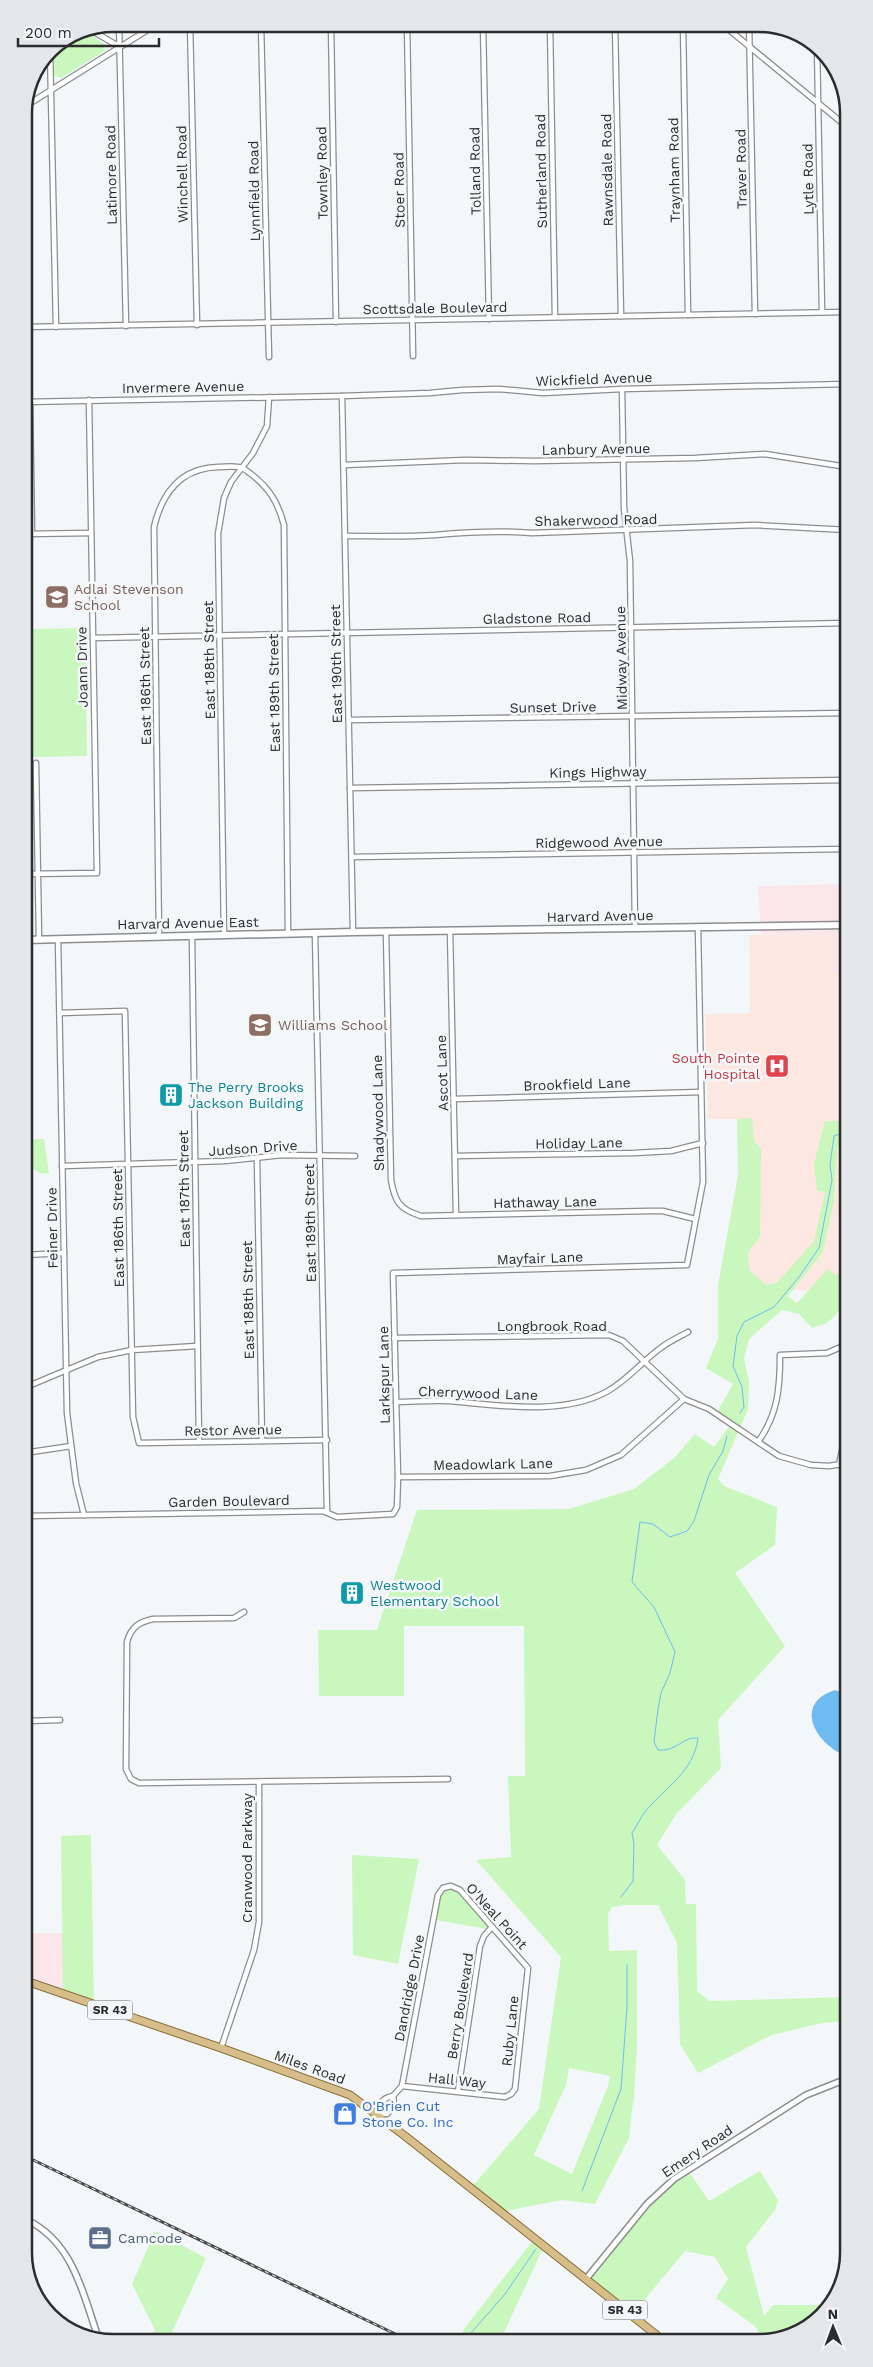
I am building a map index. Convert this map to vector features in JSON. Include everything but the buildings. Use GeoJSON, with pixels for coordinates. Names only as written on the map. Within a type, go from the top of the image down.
{"type":"FeatureCollection","features":[{"type":"Feature","properties":{"kind":"main road","name":"Harvard Avenue"},"geometry":{"type":"LineString","coordinates":[[352,932],[840,925]]}},
{"type":"Feature","properties":{"kind":"main road","name":"Harvard Avenue East"},"geometry":{"type":"LineString","coordinates":[[33,939],[352,932]]}},
{"type":"Feature","properties":{"kind":"main road","name":"Miles Road"},"geometry":{"type":"LineString","coordinates":[[32,1983],[221,2048],[346,2094],[380,2115],[655,2334]]}},
{"type":"Feature","properties":{"kind":"street","name":"Latimore Road"},"geometry":{"type":"LineString","coordinates":[[119,32],[126,326]]}},
{"type":"Feature","properties":{"kind":"street"},"geometry":{"type":"LineString","coordinates":[[34,102],[144,32]]}},
{"type":"Feature","properties":{"kind":"street","name":"Winchell Road"},"geometry":{"type":"LineString","coordinates":[[190,32],[197,325]]}},
{"type":"Feature","properties":{"kind":"street","name":"Lynnfield Road"},"geometry":{"type":"LineString","coordinates":[[261,32],[269,357]]}},
{"type":"Feature","properties":{"kind":"street","name":"Townley Road"},"geometry":{"type":"LineString","coordinates":[[331,32],[336,322]]}},
{"type":"Feature","properties":{"kind":"street","name":"Stoer Road"},"geometry":{"type":"LineString","coordinates":[[407,32],[413,356]]}},
{"type":"Feature","properties":{"kind":"street","name":"Tolland Road"},"geometry":{"type":"LineString","coordinates":[[483,33],[489,318]]}},
{"type":"Feature","properties":{"kind":"street","name":"Sutherland Road"},"geometry":{"type":"LineString","coordinates":[[550,33],[555,317]]}},
{"type":"Feature","properties":{"kind":"street","name":"Rawnsdale Road"},"geometry":{"type":"LineString","coordinates":[[615,33],[621,316]]}},
{"type":"Feature","properties":{"kind":"street","name":"Traynham Road"},"geometry":{"type":"LineString","coordinates":[[683,33],[688,315]]}},
{"type":"Feature","properties":{"kind":"street"},"geometry":{"type":"LineString","coordinates":[[733,33],[840,121]]}},
{"type":"Feature","properties":{"kind":"street","name":"Traver Road"},"geometry":{"type":"LineString","coordinates":[[750,33],[755,314]]}},
{"type":"Feature","properties":{"kind":"street"},"geometry":{"type":"LineString","coordinates":[[99,34],[120,47]]}},
{"type":"Feature","properties":{"kind":"street","name":"Lytle Road"},"geometry":{"type":"LineString","coordinates":[[817,57],[822,312]]}},
{"type":"Feature","properties":{"kind":"street"},"geometry":{"type":"LineString","coordinates":[[50,63],[56,327]]}},
{"type":"Feature","properties":{"kind":"street","name":"Scottsdale Boulevard"},"geometry":{"type":"LineString","coordinates":[[33,327],[840,312]]}},
{"type":"Feature","properties":{"kind":"street","name":"Wickfield Avenue"},"geometry":{"type":"LineString","coordinates":[[342,396],[499,389],[543,393],[622,389],[840,384]]}},
{"type":"Feature","properties":{"kind":"street","name":"Midway Avenue"},"geometry":{"type":"LineString","coordinates":[[622,389],[624,508],[627,530],[631,627],[635,928]]}},
{"type":"Feature","properties":{"kind":"street","name":"Invermere Avenue"},"geometry":{"type":"LineString","coordinates":[[33,402],[342,396]]}},
{"type":"Feature","properties":{"kind":"street","name":"East 190th Street"},"geometry":{"type":"LineString","coordinates":[[342,396],[352,932]]}},
{"type":"Feature","properties":{"kind":"street","name":"East 188th Street"},"geometry":{"type":"LineString","coordinates":[[224,935],[218,534],[224,498],[231,482],[262,438],[267,426],[269,397]]}},
{"type":"Feature","properties":{"kind":"street","name":"Joann Drive"},"geometry":{"type":"LineString","coordinates":[[38,874],[97,873],[89,400]]}},
{"type":"Feature","properties":{"kind":"street","name":"Lanbury Avenue"},"geometry":{"type":"LineString","coordinates":[[344,465],[481,460],[623,460],[765,454],[840,466]]}},
{"type":"Feature","properties":{"kind":"street","name":"East 186th Street"},"geometry":{"type":"LineString","coordinates":[[159,937],[154,527],[158,510],[173,485],[197,469],[211,467],[242,468]]}},
{"type":"Feature","properties":{"kind":"street","name":"East 189th Street"},"geometry":{"type":"LineString","coordinates":[[242,468],[268,489],[280,510],[284,525],[288,933]]}},
{"type":"Feature","properties":{"kind":"street","name":"Shakerwood Road"},"geometry":{"type":"LineString","coordinates":[[346,536],[434,535],[474,530],[532,533],[755,525],[840,530]]}},
{"type":"Feature","properties":{"kind":"street"},"geometry":{"type":"LineString","coordinates":[[33,534],[91,533]]}},
{"type":"Feature","properties":{"kind":"street","name":"Gladstone Road"},"geometry":{"type":"LineString","coordinates":[[93,638],[840,623]]}},
{"type":"Feature","properties":{"kind":"street","name":"Sunset Drive"},"geometry":{"type":"LineString","coordinates":[[349,720],[840,714]]}},
{"type":"Feature","properties":{"kind":"street"},"geometry":{"type":"LineString","coordinates":[[36,763],[39,939]]}},
{"type":"Feature","properties":{"kind":"street","name":"Kings Highway"},"geometry":{"type":"LineString","coordinates":[[350,788],[840,780]]}},
{"type":"Feature","properties":{"kind":"street","name":"Ridgewood Avenue"},"geometry":{"type":"LineString","coordinates":[[352,857],[840,849]]}},
{"type":"Feature","properties":{"kind":"street"},"geometry":{"type":"LineString","coordinates":[[33,874],[38,874]]}},
{"type":"Feature","properties":{"kind":"street"},"geometry":{"type":"LineString","coordinates":[[695,1219],[702,1195],[703,1144],[698,927]]}},
{"type":"Feature","properties":{"kind":"street","name":"Ascot Lane"},"geometry":{"type":"LineString","coordinates":[[450,930],[456,1215]]}},
{"type":"Feature","properties":{"kind":"street","name":"Shadywood Lane"},"geometry":{"type":"LineString","coordinates":[[386,931],[391,1180],[398,1204]]}},
{"type":"Feature","properties":{"kind":"street","name":"East 189th Street"},"geometry":{"type":"LineString","coordinates":[[315,932],[327,1512]]}},
{"type":"Feature","properties":{"kind":"street","name":"East 187th Street"},"geometry":{"type":"LineString","coordinates":[[192,936],[199,1442]]}},
{"type":"Feature","properties":{"kind":"street","name":"Feiner Drive"},"geometry":{"type":"LineString","coordinates":[[58,939],[66,1369],[71,1446],[84,1515]]}},
{"type":"Feature","properties":{"kind":"street","name":"East 186th Street"},"geometry":{"type":"LineString","coordinates":[[60,1013],[126,1011],[133,1417],[139,1443]]}},
{"type":"Feature","properties":{"kind":"street","name":"Brookfield Lane"},"geometry":{"type":"LineString","coordinates":[[454,1099],[702,1092]]}},
{"type":"Feature","properties":{"kind":"street","name":"Holiday Lane"},"geometry":{"type":"LineString","coordinates":[[455,1156],[634,1153],[671,1150],[703,1144]]}},
{"type":"Feature","properties":{"kind":"street","name":"Judson Drive"},"geometry":{"type":"LineString","coordinates":[[62,1166],[194,1162],[282,1156],[355,1156]]}},
{"type":"Feature","properties":{"kind":"street","name":"East 188th Street"},"geometry":{"type":"LineString","coordinates":[[257,1159],[262,1441]]}},
{"type":"Feature","properties":{"kind":"street","name":"Hathaway Lane"},"geometry":{"type":"LineString","coordinates":[[398,1204],[409,1212],[421,1216],[663,1211],[695,1219]]}},
{"type":"Feature","properties":{"kind":"street","name":"Mayfair Lane"},"geometry":{"type":"LineString","coordinates":[[393,1273],[687,1265],[695,1219]]}},
{"type":"Feature","properties":{"kind":"street"},"geometry":{"type":"LineString","coordinates":[[32,1255],[64,1253]]}},
{"type":"Feature","properties":{"kind":"street","name":"Larkspur Lane"},"geometry":{"type":"LineString","coordinates":[[393,1273],[398,1477]]}},
{"type":"Feature","properties":{"kind":"street","name":"Cherrywood Lane"},"geometry":{"type":"LineString","coordinates":[[396,1402],[446,1401],[508,1408],[584,1401],[620,1384],[661,1348],[688,1332]]}},
{"type":"Feature","properties":{"kind":"street","name":"Longbrook Road"},"geometry":{"type":"LineString","coordinates":[[394,1338],[609,1335],[623,1341],[684,1399],[709,1409],[779,1456],[818,1466],[839,1465]]}},
{"type":"Feature","properties":{"kind":"street"},"geometry":{"type":"LineString","coordinates":[[32,1384],[98,1357],[132,1350],[197,1346]]}},
{"type":"Feature","properties":{"kind":"street"},"geometry":{"type":"LineString","coordinates":[[758,1442],[771,1421],[777,1406],[780,1387],[780,1354],[817,1354],[840,1348]]}},
{"type":"Feature","properties":{"kind":"street","name":"Meadowlark Lane"},"geometry":{"type":"LineString","coordinates":[[398,1477],[550,1476],[586,1470],[621,1455],[684,1399]]}},
{"type":"Feature","properties":{"kind":"street","name":"Restor Avenue"},"geometry":{"type":"LineString","coordinates":[[139,1443],[326,1440]]}},
{"type":"Feature","properties":{"kind":"street"},"geometry":{"type":"LineString","coordinates":[[32,1452],[71,1446]]}},
{"type":"Feature","properties":{"kind":"street"},"geometry":{"type":"LineString","coordinates":[[839,1465],[840,1460]]}},
{"type":"Feature","properties":{"kind":"street","name":"Garden Boulevard"},"geometry":{"type":"LineString","coordinates":[[32,1516],[327,1512],[337,1517],[393,1514],[397,1507],[398,1477]]}},
{"type":"Feature","properties":{"kind":"street","name":"Cranwood Parkway"},"geometry":{"type":"LineString","coordinates":[[244,1612],[234,1618],[154,1619],[143,1622],[129,1632],[127,1642],[126,1769],[131,1780],[139,1783],[448,1779]]}},
{"type":"Feature","properties":{"kind":"street"},"geometry":{"type":"LineString","coordinates":[[32,1721],[60,1720]]}},
{"type":"Feature","properties":{"kind":"street","name":"Cranwood Parkway"},"geometry":{"type":"LineString","coordinates":[[221,2048],[254,1950],[259,1922],[259,1782]]}},
{"type":"Feature","properties":{"kind":"street","name":"O'Neal Point"},"geometry":{"type":"LineString","coordinates":[[447,1886],[460,1890],[528,1968]]}},
{"type":"Feature","properties":{"kind":"street","name":"Dandridge Drive"},"geometry":{"type":"LineString","coordinates":[[402,2086],[438,1895],[447,1886]]}},
{"type":"Feature","properties":{"kind":"street","name":"Berry Boulevard"},"geometry":{"type":"LineString","coordinates":[[458,2091],[480,1944],[492,1927]]}},
{"type":"Feature","properties":{"kind":"street","name":"Ruby Lane"},"geometry":{"type":"LineString","coordinates":[[510,2095],[515,2087],[528,1968]]}},
{"type":"Feature","properties":{"kind":"street","name":"Emery Road"},"geometry":{"type":"LineString","coordinates":[[586,2279],[647,2204],[674,2179],[806,2095],[840,2082]]}},
{"type":"Feature","properties":{"kind":"street"},"geometry":{"type":"LineString","coordinates":[[393,2096],[394,2104],[390,2111],[387,2114],[380,2115],[379,2109],[385,2098],[393,2096],[402,2086]]}},
{"type":"Feature","properties":{"kind":"street","name":"Hall Way"},"geometry":{"type":"LineString","coordinates":[[402,2086],[510,2095]]}},
{"type":"Feature","properties":{"kind":"street"},"geometry":{"type":"LineString","coordinates":[[32,2223],[51,2234],[67,2255],[96,2333]]}},
{"type":"Feature","properties":{"kind":"shaded area"},"geometry":{"type":"Polygon","coordinates":[[[840,884],[840,973],[832,973],[830,934],[761,934],[758,886],[840,884]]]}},
{"type":"Feature","properties":{"kind":"shaded area","name":"South Pointe Hospital"},"geometry":{"type":"Polygon","coordinates":[[[831,934],[832,973],[840,973],[840,1293],[732,1287],[744,1119],[708,1119],[705,1014],[750,1013],[749,935],[831,934]]]}},
{"type":"Feature","properties":{"kind":"shaded area"},"geometry":{"type":"Polygon","coordinates":[[[32,1933],[63,1933],[63,1994],[32,1984],[32,1933]]]}},
{"type":"Feature","properties":{"kind":"green space"},"geometry":{"type":"Polygon","coordinates":[[[92,36],[104,44],[105,51],[61,78],[54,76],[54,58],[68,46],[92,36]]]}},
{"type":"Feature","properties":{"kind":"green space"},"geometry":{"type":"Polygon","coordinates":[[[85,628],[87,756],[33,757],[33,629],[85,628]]]}},
{"type":"Feature","properties":{"kind":"green space"},"geometry":{"type":"Polygon","coordinates":[[[752,1118],[754,1141],[761,1149],[760,1237],[748,1252],[749,1270],[766,1285],[777,1283],[814,1241],[825,1192],[817,1191],[814,1164],[825,1121],[840,1121],[840,1147],[837,1149],[834,1201],[823,1252],[788,1296],[797,1303],[828,1269],[840,1277],[840,1308],[832,1319],[812,1328],[799,1314],[782,1310],[749,1339],[744,1358],[749,1382],[748,1409],[718,1479],[724,1486],[777,1507],[775,1545],[735,1573],[785,1646],[718,1720],[721,1768],[676,1814],[657,1845],[685,1880],[686,1904],[696,1904],[697,1991],[709,2001],[840,1997],[840,2022],[822,2023],[772,2035],[698,2073],[680,2044],[677,1943],[658,1905],[612,1907],[608,1914],[609,1951],[637,1950],[637,2043],[634,2100],[629,2138],[595,2204],[562,2200],[500,2212],[471,2188],[539,2109],[561,1957],[476,1860],[511,1857],[508,1776],[525,1776],[524,1626],[404,1626],[404,1696],[319,1696],[318,1630],[377,1630],[417,1510],[569,1509],[634,1489],[674,1458],[695,1434],[714,1447],[731,1424],[716,1414],[733,1384],[706,1368],[718,1339],[718,1285],[738,1175],[737,1119],[752,1118]],[[569,2068],[566,2085],[534,2155],[572,2174],[608,2086],[610,2076],[569,2068]]]}},
{"type":"Feature","properties":{"kind":"green space"},"geometry":{"type":"Polygon","coordinates":[[[33,1139],[44,1139],[49,1174],[39,1173],[33,1168],[33,1139]]]}},
{"type":"Feature","properties":{"kind":"green space"},"geometry":{"type":"Polygon","coordinates":[[[91,1835],[94,2005],[63,1994],[61,1836],[91,1835]]]}},
{"type":"Feature","properties":{"kind":"green space"},"geometry":{"type":"Polygon","coordinates":[[[352,1855],[419,1859],[398,1964],[353,1955],[352,1855]]]}},
{"type":"Feature","properties":{"kind":"green space"},"geometry":{"type":"Polygon","coordinates":[[[452,1888],[458,1891],[487,1924],[487,1929],[436,1920],[441,1895],[447,1889],[452,1888]]]}},
{"type":"Feature","properties":{"kind":"green space"},"geometry":{"type":"Polygon","coordinates":[[[687,2169],[709,2201],[760,2171],[778,2200],[775,2210],[746,2247],[764,2316],[773,2305],[808,2305],[808,2318],[781,2332],[758,2334],[756,2327],[716,2298],[728,2279],[715,2257],[685,2251],[632,2315],[586,2279],[640,2212],[687,2169]]]}},
{"type":"Feature","properties":{"kind":"green space"},"geometry":{"type":"Polygon","coordinates":[[[155,2231],[206,2258],[171,2334],[153,2334],[155,2330],[132,2284],[155,2231]]]}},
{"type":"Feature","properties":{"kind":"green space"},"geometry":{"type":"Polygon","coordinates":[[[534,2239],[544,2246],[503,2334],[462,2334],[534,2239]]]}},
{"type":"Feature","properties":{"kind":"water"},"geometry":{"type":"Polygon","coordinates":[[[835,1690],[840,1692],[840,1753],[827,1744],[819,1735],[814,1725],[812,1715],[814,1705],[822,1696],[835,1690]]]}},
{"type":"Feature","properties":{"kind":"waterway"},"geometry":{"type":"LineString","coordinates":[[740,1413],[744,1407],[742,1387],[733,1366],[737,1336],[744,1322],[774,1307],[799,1277],[819,1248],[832,1180],[830,1165],[834,1136],[840,1134]]}},
{"type":"Feature","properties":{"kind":"waterway"},"geometry":{"type":"LineString","coordinates":[[621,1897],[633,1881],[634,1844],[632,1833],[644,1813],[677,1779],[691,1761],[698,1738],[688,1739],[675,1747],[665,1750],[658,1750],[654,1742],[661,1693],[670,1673],[675,1652],[654,1607],[632,1582],[640,1522],[653,1524],[670,1537],[687,1531],[694,1521],[709,1475],[723,1451],[727,1436]]}},
{"type":"Feature","properties":{"kind":"waterway"},"geometry":{"type":"LineString","coordinates":[[582,2191],[621,2089],[627,2007],[627,1965]]}},
{"type":"Feature","properties":{"kind":"waterway"},"geometry":{"type":"LineString","coordinates":[[471,2333],[505,2294],[536,2249]]}},
{"type":"Feature","properties":{"kind":"railway"},"geometry":{"type":"LineString","coordinates":[[32,2159],[395,2334]]}},
{"type":"Feature","properties":{"kind":"place","name":"Adlai Stevenson School"},"geometry":{"type":"Point","coordinates":[57,597]}},
{"type":"Feature","properties":{"kind":"place","name":"Williams School"},"geometry":{"type":"Point","coordinates":[260,1025]}},
{"type":"Feature","properties":{"kind":"place","name":"South Pointe Hospital"},"geometry":{"type":"Point","coordinates":[777,1066]}},
{"type":"Feature","properties":{"kind":"place","name":"The Perry Brooks Jackson Building"},"geometry":{"type":"Point","coordinates":[171,1095]}},
{"type":"Feature","properties":{"kind":"place","name":"Westwood Elementary School"},"geometry":{"type":"Point","coordinates":[352,1593]}},
{"type":"Feature","properties":{"kind":"place","name":"O'Brien Cut Stone Co. Inc"},"geometry":{"type":"Point","coordinates":[345,2114]}},
{"type":"Feature","properties":{"kind":"place","name":"Camcode"},"geometry":{"type":"Point","coordinates":[100,2238]}}]}
